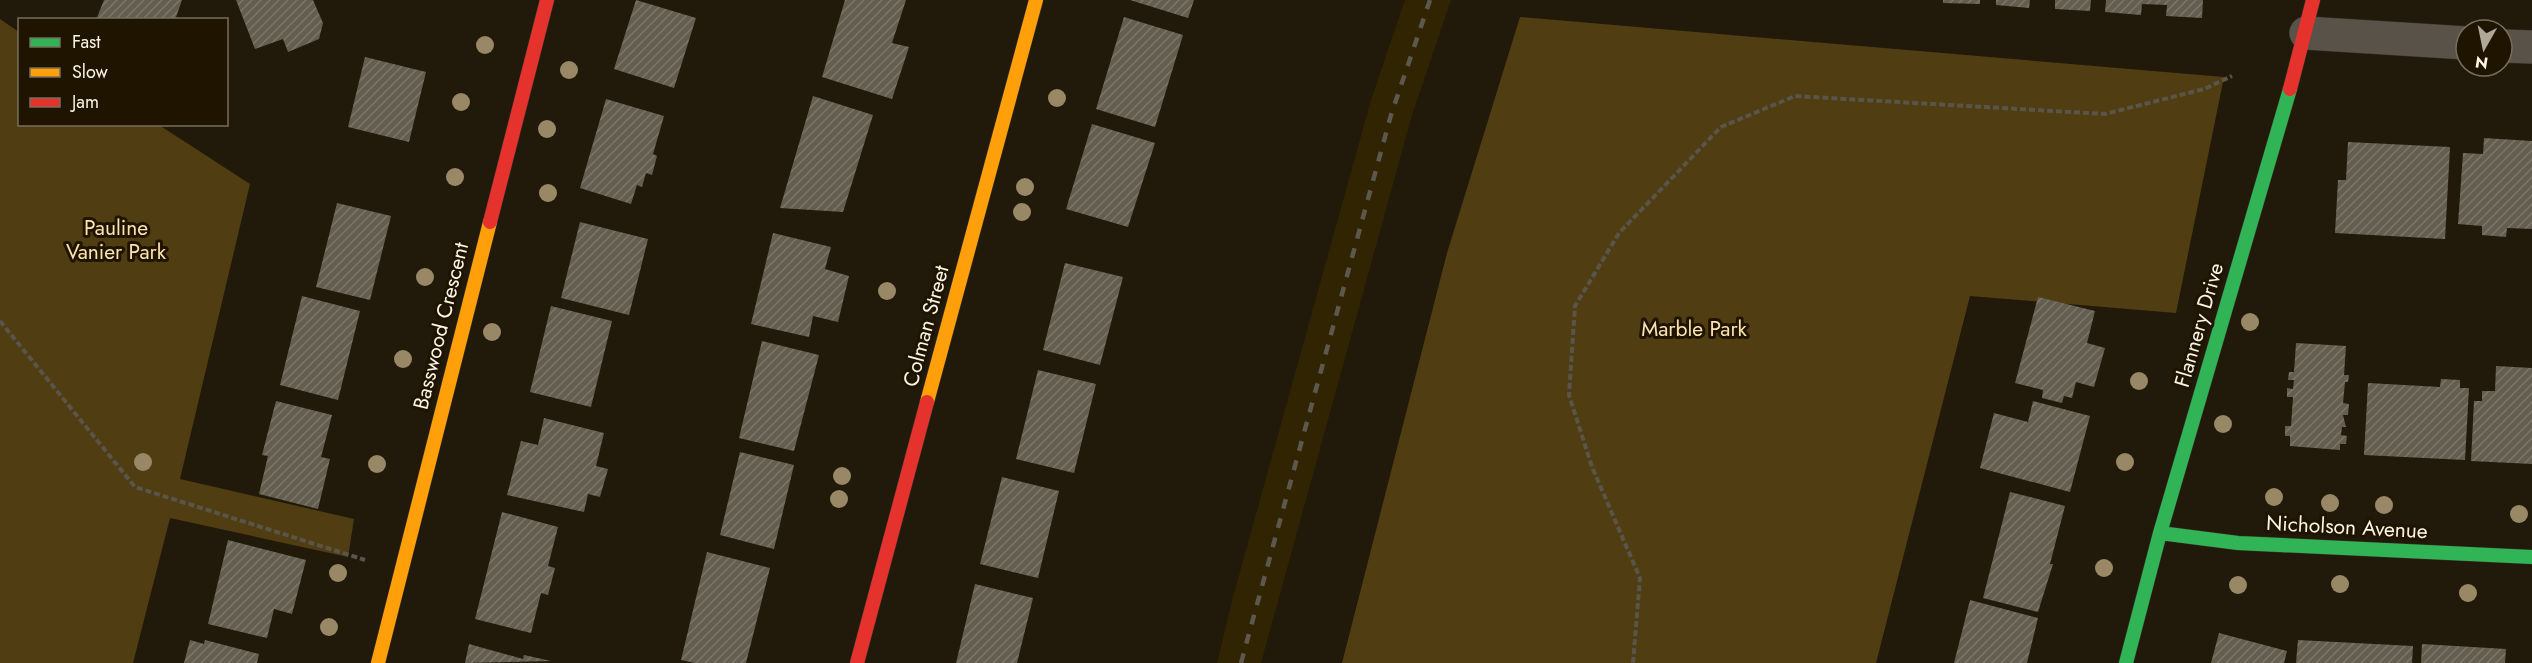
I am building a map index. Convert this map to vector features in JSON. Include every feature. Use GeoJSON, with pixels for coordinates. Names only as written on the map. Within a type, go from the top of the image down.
{"type":"FeatureCollection","features":[{"type":"Feature","properties":{"kind":"street","name":"Basswood Crescent"},"geometry":{"type":"LineString","coordinates":[[378,663],[547,0]]}},
{"type":"Feature","properties":{"kind":"street","name":"Colman Street"},"geometry":{"type":"LineString","coordinates":[[856,663],[1036,0]]}},
{"type":"Feature","properties":{"kind":"street","name":"Flannery Drive"},"geometry":{"type":"LineString","coordinates":[[2126,663],[2160,533],[2306,33],[2313,0]]}},
{"type":"Feature","properties":{"kind":"street"},"geometry":{"type":"LineString","coordinates":[[2306,33],[2454,42]]}},
{"type":"Feature","properties":{"kind":"street"},"geometry":{"type":"LineString","coordinates":[[2514,46],[2532,47]]}},
{"type":"Feature","properties":{"kind":"street","name":"Nicholson Avenue"},"geometry":{"type":"LineString","coordinates":[[2160,533],[2238,543],[2532,557]]}},
{"type":"Feature","properties":{"kind":"path"},"geometry":{"type":"LineString","coordinates":[[1633,663],[1640,578],[1592,467],[1569,395],[1575,306],[1619,233],[1722,127],[1795,96],[2105,114],[2204,88],[2232,76]]}},
{"type":"Feature","properties":{"kind":"path"},"geometry":{"type":"LineString","coordinates":[[0,321],[135,487],[400,571]]}},
{"type":"Feature","properties":{"kind":"shaded area"},"geometry":{"type":"Polygon","coordinates":[[[1405,0],[1451,0],[1412,115],[1261,663],[1217,663],[1233,597],[1371,100],[1405,0]]]}},
{"type":"Feature","properties":{"kind":"green space","name":"Marble Park"},"geometry":{"type":"Polygon","coordinates":[[[1520,17],[2224,77],[2176,313],[1970,296],[1876,663],[1342,663],[1447,253],[1520,17]]]}},
{"type":"Feature","properties":{"kind":"green space","name":"Pauline Vanier Park"},"geometry":{"type":"Polygon","coordinates":[[[0,19],[18,31],[18,126],[161,126],[250,184],[180,479],[354,519],[348,557],[170,518],[133,663],[0,663],[0,19]]]}},
{"type":"Feature","properties":{"kind":"building"},"geometry":{"type":"Polygon","coordinates":[[[104,0],[182,0],[176,18],[97,18],[104,0]]]}},
{"type":"Feature","properties":{"kind":"building"},"geometry":{"type":"Polygon","coordinates":[[[236,0],[313,0],[323,23],[319,39],[288,52],[283,39],[255,49],[236,0]]]}},
{"type":"Feature","properties":{"kind":"building"},"geometry":{"type":"Polygon","coordinates":[[[636,0],[696,18],[674,88],[614,69],[636,0]]]}},
{"type":"Feature","properties":{"kind":"building"},"geometry":{"type":"Polygon","coordinates":[[[845,0],[906,0],[892,43],[909,47],[892,99],[822,77],[845,0]]]}},
{"type":"Feature","properties":{"kind":"building"},"geometry":{"type":"Polygon","coordinates":[[[1130,0],[1194,0],[1188,18],[1130,0]]]}},
{"type":"Feature","properties":{"kind":"building"},"geometry":{"type":"Polygon","coordinates":[[[1943,0],[1980,0],[1980,4],[1943,3],[1943,0]]]}},
{"type":"Feature","properties":{"kind":"building"},"geometry":{"type":"Polygon","coordinates":[[[1996,0],[2030,0],[2029,8],[1996,5],[1996,0]]]}},
{"type":"Feature","properties":{"kind":"building"},"geometry":{"type":"Polygon","coordinates":[[[2055,0],[2091,0],[2090,11],[2055,9],[2055,0]]]}},
{"type":"Feature","properties":{"kind":"building"},"geometry":{"type":"Polygon","coordinates":[[[2106,0],[2203,0],[2202,18],[2166,16],[2167,5],[2142,4],[2141,15],[2105,12],[2106,0]]]}},
{"type":"Feature","properties":{"kind":"building"},"geometry":{"type":"Polygon","coordinates":[[[1124,17],[1183,35],[1155,127],[1096,109],[1124,17]]]}},
{"type":"Feature","properties":{"kind":"building"},"geometry":{"type":"Polygon","coordinates":[[[365,57],[426,72],[409,142],[348,127],[365,57]]]}},
{"type":"Feature","properties":{"kind":"building"},"geometry":{"type":"Polygon","coordinates":[[[813,96],[873,115],[843,212],[780,208],[813,96]]]}},
{"type":"Feature","properties":{"kind":"building"},"geometry":{"type":"Polygon","coordinates":[[[606,99],[664,116],[653,154],[657,156],[652,175],[646,173],[642,187],[637,185],[631,204],[580,188],[606,99]]]}},
{"type":"Feature","properties":{"kind":"building"},"geometry":{"type":"Polygon","coordinates":[[[1092,124],[1155,143],[1128,227],[1066,209],[1092,124]]]}},
{"type":"Feature","properties":{"kind":"building"},"geometry":{"type":"Polygon","coordinates":[[[2484,138],[2532,141],[2532,229],[2507,228],[2506,237],[2482,235],[2482,226],[2458,224],[2463,153],[2483,154],[2484,138]]]}},
{"type":"Feature","properties":{"kind":"building"},"geometry":{"type":"Polygon","coordinates":[[[2348,142],[2450,147],[2445,239],[2335,233],[2338,180],[2346,180],[2348,142]]]}},
{"type":"Feature","properties":{"kind":"building"},"geometry":{"type":"Polygon","coordinates":[[[337,203],[391,216],[370,300],[316,287],[337,203]]]}},
{"type":"Feature","properties":{"kind":"building"},"geometry":{"type":"Polygon","coordinates":[[[580,222],[648,239],[629,315],[561,298],[580,222]]]}},
{"type":"Feature","properties":{"kind":"building"},"geometry":{"type":"Polygon","coordinates":[[[773,233],[831,247],[825,269],[849,276],[838,322],[813,316],[809,337],[751,324],[773,233]]]}},
{"type":"Feature","properties":{"kind":"building"},"geometry":{"type":"Polygon","coordinates":[[[1065,263],[1123,277],[1100,365],[1043,350],[1065,263]]]}},
{"type":"Feature","properties":{"kind":"building"},"geometry":{"type":"Polygon","coordinates":[[[302,296],[360,311],[338,400],[280,385],[302,296]]]}},
{"type":"Feature","properties":{"kind":"building"},"geometry":{"type":"Polygon","coordinates":[[[2038,297],[2095,311],[2087,343],[2105,348],[2094,387],[2076,382],[2072,398],[2064,396],[2062,403],[2042,398],[2043,390],[2015,383],[2038,297]]]}},
{"type":"Feature","properties":{"kind":"building"},"geometry":{"type":"Polygon","coordinates":[[[551,306],[612,321],[591,407],[530,392],[551,306]]]}},
{"type":"Feature","properties":{"kind":"building"},"geometry":{"type":"Polygon","coordinates":[[[762,341],[819,355],[794,451],[739,438],[762,341]]]}},
{"type":"Feature","properties":{"kind":"building"},"geometry":{"type":"Polygon","coordinates":[[[2296,343],[2346,346],[2344,375],[2349,375],[2348,382],[2345,382],[2343,403],[2349,404],[2348,415],[2343,415],[2346,427],[2342,427],[2341,435],[2347,436],[2346,444],[2340,444],[2340,450],[2290,446],[2290,436],[2285,436],[2285,426],[2291,426],[2293,397],[2287,397],[2287,388],[2293,389],[2294,380],[2288,380],[2289,372],[2294,372],[2296,343]]]}},
{"type":"Feature","properties":{"kind":"building"},"geometry":{"type":"Polygon","coordinates":[[[2496,366],[2532,368],[2532,464],[2471,461],[2474,401],[2482,401],[2482,391],[2495,391],[2496,366]]]}},
{"type":"Feature","properties":{"kind":"building"},"geometry":{"type":"Polygon","coordinates":[[[1038,370],[1096,384],[1074,473],[1016,459],[1038,370]]]}},
{"type":"Feature","properties":{"kind":"building"},"geometry":{"type":"Polygon","coordinates":[[[2441,379],[2460,380],[2460,388],[2469,388],[2465,460],[2364,455],[2368,383],[2440,387],[2441,379]]]}},
{"type":"Feature","properties":{"kind":"building"},"geometry":{"type":"Polygon","coordinates":[[[276,401],[332,415],[321,457],[330,459],[318,509],[259,494],[268,456],[262,455],[276,401]]]}},
{"type":"Feature","properties":{"kind":"building"},"geometry":{"type":"Polygon","coordinates":[[[2033,401],[2090,416],[2070,492],[1980,468],[1994,413],[2028,422],[2033,401]]]}},
{"type":"Feature","properties":{"kind":"building"},"geometry":{"type":"Polygon","coordinates":[[[544,418],[604,433],[596,466],[608,469],[600,497],[588,494],[584,512],[507,495],[521,441],[538,445],[544,418]]]}},
{"type":"Feature","properties":{"kind":"building"},"geometry":{"type":"Polygon","coordinates":[[[740,452],[794,465],[774,549],[720,535],[740,452]]]}},
{"type":"Feature","properties":{"kind":"building"},"geometry":{"type":"Polygon","coordinates":[[[1002,477],[1059,491],[1038,578],[980,564],[1002,477]]]}},
{"type":"Feature","properties":{"kind":"building"},"geometry":{"type":"Polygon","coordinates":[[[2010,492],[2065,506],[2050,564],[2053,564],[2038,612],[1983,598],[2010,492]]]}},
{"type":"Feature","properties":{"kind":"building"},"geometry":{"type":"Polygon","coordinates":[[[502,512],[558,527],[548,566],[555,568],[548,595],[541,593],[531,633],[475,619],[502,512]]]}},
{"type":"Feature","properties":{"kind":"building"},"geometry":{"type":"Polygon","coordinates":[[[228,540],[306,560],[292,614],[274,609],[267,638],[208,624],[228,540]]]}},
{"type":"Feature","properties":{"kind":"building"},"geometry":{"type":"Polygon","coordinates":[[[707,552],[770,568],[746,663],[695,663],[681,660],[707,552]]]}},
{"type":"Feature","properties":{"kind":"building"},"geometry":{"type":"Polygon","coordinates":[[[975,584],[1033,598],[1017,663],[956,663],[975,584]]]}},
{"type":"Feature","properties":{"kind":"building"},"geometry":{"type":"Polygon","coordinates":[[[1970,600],[2038,618],[2027,663],[1954,663],[1970,600]]]}},
{"type":"Feature","properties":{"kind":"building"},"geometry":{"type":"Polygon","coordinates":[[[2219,633],[2287,651],[2284,663],[2211,663],[2219,633]]]}},
{"type":"Feature","properties":{"kind":"building"},"geometry":{"type":"Polygon","coordinates":[[[190,640],[204,644],[205,640],[259,654],[257,663],[184,663],[190,640]]]}},
{"type":"Feature","properties":{"kind":"building"},"geometry":{"type":"Polygon","coordinates":[[[2298,640],[2413,646],[2412,663],[2296,663],[2298,640]]]}},
{"type":"Feature","properties":{"kind":"building"},"geometry":{"type":"Polygon","coordinates":[[[469,644],[523,659],[524,655],[551,661],[465,663],[469,644]]]}},
{"type":"Feature","properties":{"kind":"building"},"geometry":{"type":"Polygon","coordinates":[[[2422,644],[2506,649],[2505,663],[2421,663],[2422,644]]]}},
{"type":"Feature","properties":{"kind":"railway"},"geometry":{"type":"LineString","coordinates":[[1241,663],[1391,115],[1430,0]]}},
{"type":"Feature","properties":{"kind":"traffic: fast"},"geometry":{"type":"LineString","coordinates":[[2126,663],[2160,533],[2290,89]]}},
{"type":"Feature","properties":{"kind":"traffic: fast"},"geometry":{"type":"LineString","coordinates":[[2160,533],[2238,543],[2532,557]]}},
{"type":"Feature","properties":{"kind":"traffic: slow"},"geometry":{"type":"LineString","coordinates":[[927,402],[1036,0]]}},
{"type":"Feature","properties":{"kind":"traffic: slow"},"geometry":{"type":"LineString","coordinates":[[378,663],[490,222]]}},
{"type":"Feature","properties":{"kind":"traffic: jam"},"geometry":{"type":"LineString","coordinates":[[490,222],[547,0]]}},
{"type":"Feature","properties":{"kind":"traffic: jam"},"geometry":{"type":"LineString","coordinates":[[2290,89],[2313,0]]}},
{"type":"Feature","properties":{"kind":"traffic: jam"},"geometry":{"type":"LineString","coordinates":[[857,663],[927,402]]}}]}
